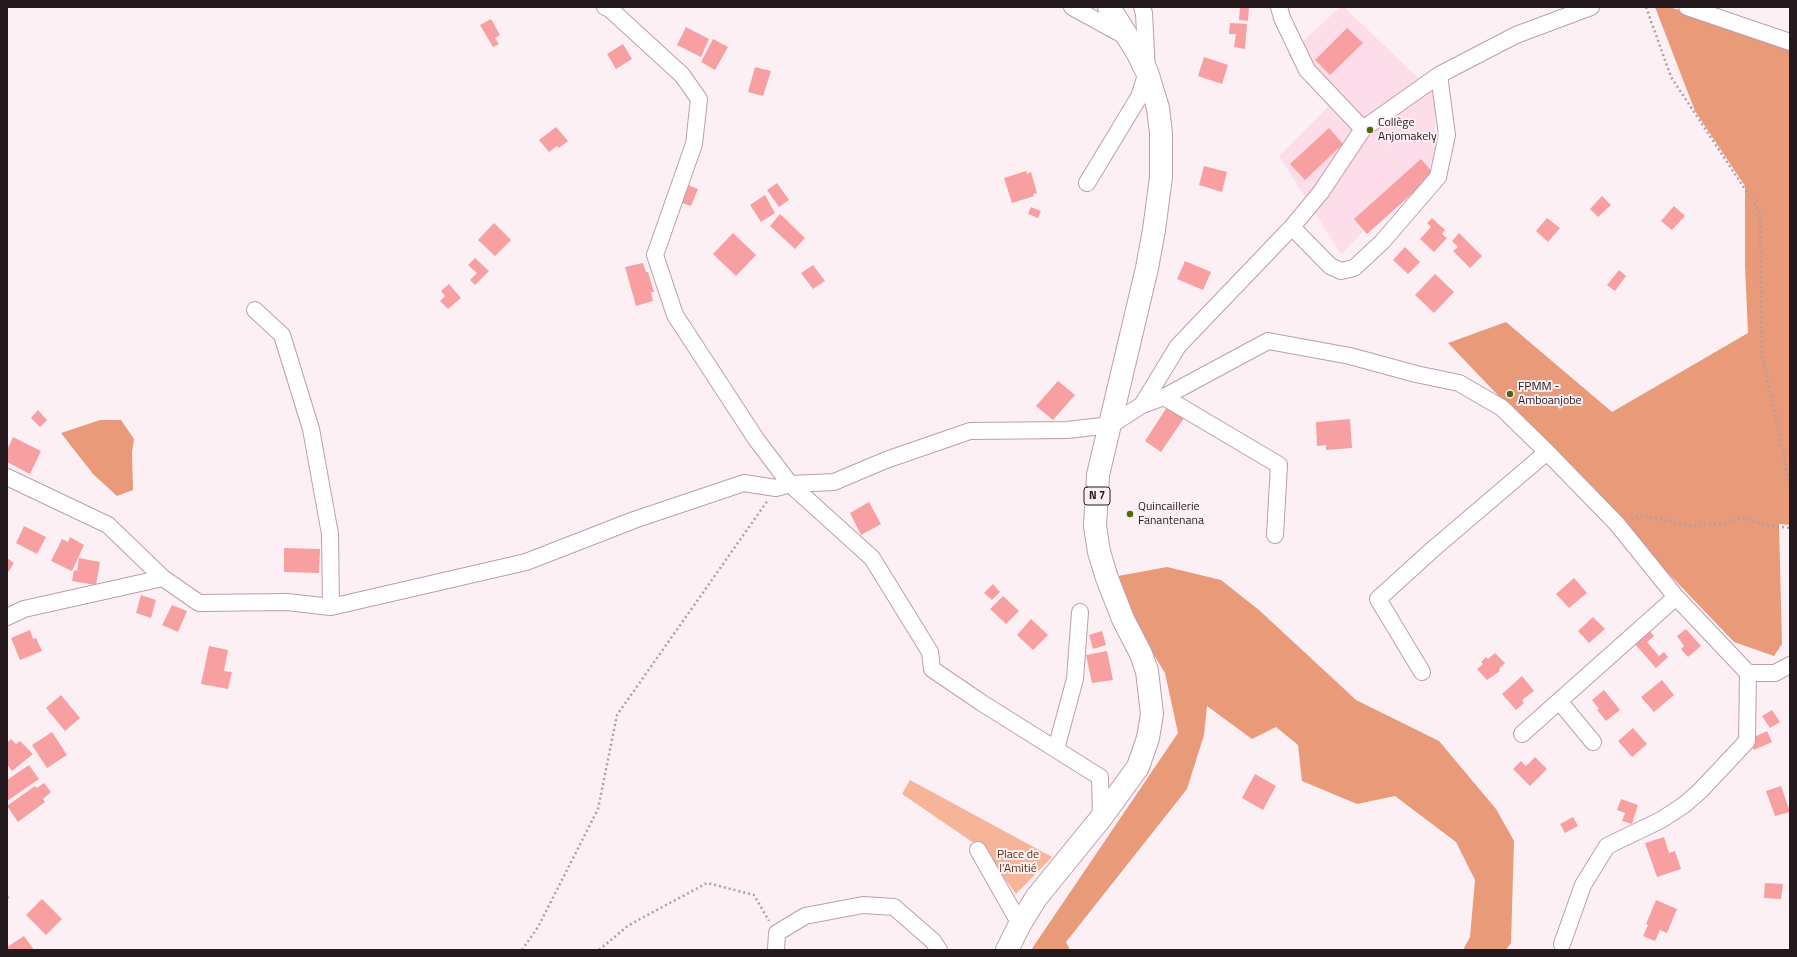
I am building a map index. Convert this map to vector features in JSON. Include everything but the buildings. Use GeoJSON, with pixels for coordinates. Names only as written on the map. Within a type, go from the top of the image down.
{"type":"FeatureCollection","features":[{"type":"Feature","properties":{"kind":"main road","name":"N 7"},"geometry":{"type":"LineString","coordinates":[[1007,950],[1020,924],[1036,898],[1101,818],[1138,767],[1148,738],[1152,714],[1147,671],[1141,654],[1123,619],[1107,578],[1099,552],[1095,526],[1098,475],[1147,268],[1161,177],[1161,133],[1158,108],[1147,72],[1137,52],[1109,7]]}},
{"type":"Feature","properties":{"kind":"street"},"geometry":{"type":"LineString","coordinates":[[1072,7],[1127,37]]}},
{"type":"Feature","properties":{"kind":"street"},"geometry":{"type":"LineString","coordinates":[[1087,183],[1139,97],[1147,72],[1144,13],[1142,7]]}},
{"type":"Feature","properties":{"kind":"street"},"geometry":{"type":"LineString","coordinates":[[1279,7],[1282,18],[1307,70],[1363,130]]}},
{"type":"Feature","properties":{"kind":"street"},"geometry":{"type":"LineString","coordinates":[[1142,404],[1178,346],[1292,227],[1321,192],[1363,130],[1439,75],[1516,35],[1590,7]]}},
{"type":"Feature","properties":{"kind":"street"},"geometry":{"type":"LineString","coordinates":[[1687,7],[1790,42]]}},
{"type":"Feature","properties":{"kind":"street"},"geometry":{"type":"LineString","coordinates":[[608,8],[682,75],[698,99],[694,144],[655,255],[676,315],[756,439],[783,486],[872,558],[930,652],[932,669],[982,703],[1100,777],[1101,818]]}},
{"type":"Feature","properties":{"kind":"street"},"geometry":{"type":"LineString","coordinates":[[1292,227],[1330,266],[1341,271],[1354,268],[1382,242],[1438,177],[1447,135],[1439,75]]}},
{"type":"Feature","properties":{"kind":"street"},"geometry":{"type":"LineString","coordinates":[[254,310],[282,335],[311,429],[330,534],[331,607]]}},
{"type":"Feature","properties":{"kind":"street"},"geometry":{"type":"LineString","coordinates":[[7,477],[108,525],[163,578],[199,603],[287,602],[331,607],[526,562],[634,520],[744,483],[783,486],[834,482],[886,460],[970,431],[1067,430],[1111,425],[1142,404],[1164,397],[1268,341],[1350,356],[1416,374],[1459,383],[1502,408],[1617,524],[1676,597],[1748,672],[1775,674],[1790,665]]}},
{"type":"Feature","properties":{"kind":"street"},"geometry":{"type":"LineString","coordinates":[[1164,397],[1279,465],[1275,535]]}},
{"type":"Feature","properties":{"kind":"street"},"geometry":{"type":"LineString","coordinates":[[1422,672],[1378,598],[1547,452]]}},
{"type":"Feature","properties":{"kind":"street"},"geometry":{"type":"LineString","coordinates":[[7,617],[24,609],[163,578]]}},
{"type":"Feature","properties":{"kind":"street"},"geometry":{"type":"LineString","coordinates":[[1522,734],[1676,597]]}},
{"type":"Feature","properties":{"kind":"street"},"geometry":{"type":"LineString","coordinates":[[1056,749],[1075,679],[1080,612]]}},
{"type":"Feature","properties":{"kind":"street"},"geometry":{"type":"LineString","coordinates":[[1562,944],[1583,885],[1607,846],[1661,820],[1684,805],[1700,791],[1747,741],[1748,672]]}},
{"type":"Feature","properties":{"kind":"street"},"geometry":{"type":"LineString","coordinates":[[1559,701],[1593,742]]}},
{"type":"Feature","properties":{"kind":"street"},"geometry":{"type":"LineString","coordinates":[[978,850],[1020,924]]}},
{"type":"Feature","properties":{"kind":"street"},"geometry":{"type":"LineString","coordinates":[[776,950],[777,933],[805,916],[863,905],[894,907],[933,941],[938,950]]}},
{"type":"Feature","properties":{"kind":"path"},"geometry":{"type":"LineString","coordinates":[[1646,7],[1672,77],[1760,212],[1762,353],[1790,487]]}},
{"type":"Feature","properties":{"kind":"path"},"geometry":{"type":"LineString","coordinates":[[522,950],[538,927],[598,809],[617,715],[783,486]]}},
{"type":"Feature","properties":{"kind":"path"},"geometry":{"type":"LineString","coordinates":[[1617,524],[1642,515],[1689,526],[1726,523],[1742,518],[1766,525],[1790,528]]}},
{"type":"Feature","properties":{"kind":"path"},"geometry":{"type":"LineString","coordinates":[[599,950],[629,925],[707,883],[754,895],[777,933]]}},
{"type":"Feature","properties":{"kind":"shaded area","name":"Collège Anjomakely"},"geometry":{"type":"Polygon","coordinates":[[[1340,7],[1344,7],[1435,94],[1435,161],[1341,254],[1279,156],[1330,105],[1288,55],[1340,7]]]}},
{"type":"Feature","properties":{"kind":"shaded area"},"geometry":{"type":"Polygon","coordinates":[[[1655,7],[1669,7],[1790,44],[1790,525],[1779,524],[1782,644],[1774,656],[1734,642],[1448,343],[1506,322],[1612,412],[1748,333],[1745,266],[1745,186],[1695,111],[1655,7]]]}},
{"type":"Feature","properties":{"kind":"shaded area"},"geometry":{"type":"Polygon","coordinates":[[[100,420],[121,420],[134,439],[132,453],[133,490],[117,496],[93,474],[61,433],[100,420]]]}},
{"type":"Feature","properties":{"kind":"shaded area"},"geometry":{"type":"Polygon","coordinates":[[[1167,567],[1221,580],[1259,610],[1356,700],[1439,741],[1496,809],[1514,841],[1511,943],[1506,950],[1463,950],[1470,937],[1475,880],[1456,842],[1395,796],[1357,804],[1302,781],[1298,745],[1276,727],[1252,739],[1207,706],[1204,735],[1187,789],[1066,942],[1070,950],[1031,950],[1178,733],[1165,673],[1107,578],[1167,567]]]}},
{"type":"Feature","properties":{"kind":"green space","name":"Place de l'Amitié"},"geometry":{"type":"Polygon","coordinates":[[[910,780],[1052,857],[1016,894],[984,850],[902,794],[910,780]]]}},
{"type":"Feature","properties":{"kind":"place","name":"Collège Anjomakely"},"geometry":{"type":"Point","coordinates":[1370,130]}},
{"type":"Feature","properties":{"kind":"place","name":"FPMM - Amboanjobe"},"geometry":{"type":"Point","coordinates":[1510,394]}},
{"type":"Feature","properties":{"kind":"place","name":"Quincaillerie Fanantenana"},"geometry":{"type":"Point","coordinates":[1130,514]}}]}
